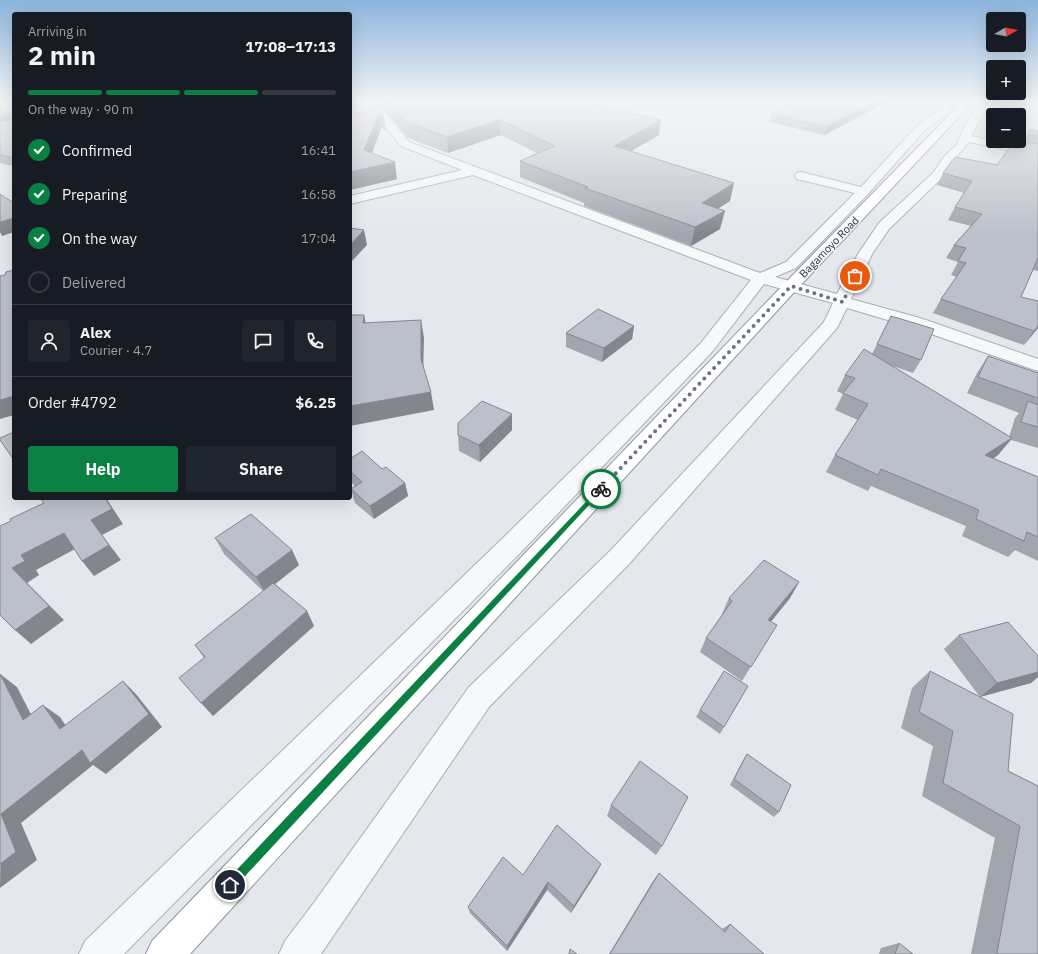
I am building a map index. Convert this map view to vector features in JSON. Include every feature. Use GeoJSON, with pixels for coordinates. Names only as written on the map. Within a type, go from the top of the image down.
{"type":"FeatureCollection","features":[{"type":"Feature","properties":{"kind":"highway","name":"Bagamoyo Road"},"geometry":{"type":"LineString","coordinates":[[165,954],[791,286],[925,146]]}},
{"type":"Feature","properties":{"kind":"street"},"geometry":{"type":"LineString","coordinates":[[409,146],[760,278],[914,322],[1038,365]]}},
{"type":"Feature","properties":{"kind":"street"},"geometry":{"type":"LineString","coordinates":[[98,954],[512,544],[706,348],[760,278],[791,265],[864,191],[905,146]]}},
{"type":"Feature","properties":{"kind":"street"},"geometry":{"type":"LineString","coordinates":[[298,954],[326,917],[479,697],[620,557],[831,324],[865,254],[884,226],[938,175],[948,159],[961,146]]}},
{"type":"Feature","properties":{"kind":"street"},"geometry":{"type":"LineString","coordinates":[[1002,146],[1038,153]]}},
{"type":"Feature","properties":{"kind":"street"},"geometry":{"type":"LineString","coordinates":[[352,200],[474,171]]}},
{"type":"Feature","properties":{"kind":"street"},"geometry":{"type":"LineString","coordinates":[[801,176],[864,191]]}},
{"type":"Feature","properties":{"kind":"building"},"geometry":{"type":"Polygon","coordinates":[[[0,146],[12,146],[12,158],[0,155],[0,146]]]}},
{"type":"Feature","properties":{"kind":"building"},"geometry":{"type":"Polygon","coordinates":[[[352,146],[366,146],[364,150],[395,162],[352,172],[352,146]]]}},
{"type":"Feature","properties":{"kind":"building"},"geometry":{"type":"Polygon","coordinates":[[[555,146],[615,146],[734,183],[702,203],[725,211],[695,227],[585,188],[588,187],[520,161],[555,146]]]}},
{"type":"Feature","properties":{"kind":"building"},"geometry":{"type":"Polygon","coordinates":[[[1026,146],[1038,146],[1038,258],[1021,297],[1038,301],[1038,326],[1034,331],[941,299],[966,263],[958,261],[966,248],[954,245],[982,214],[955,207],[972,181],[943,173],[955,157],[997,165],[1009,148],[1018,149],[1026,148],[1026,146]]]}},
{"type":"Feature","properties":{"kind":"building"},"geometry":{"type":"Polygon","coordinates":[[[0,194],[12,202],[12,219],[0,222],[0,194]]]}},
{"type":"Feature","properties":{"kind":"building"},"geometry":{"type":"Polygon","coordinates":[[[352,228],[364,230],[352,243],[352,228]]]}},
{"type":"Feature","properties":{"kind":"building"},"geometry":{"type":"Polygon","coordinates":[[[12,270],[12,397],[0,400],[0,276],[5,275],[6,272],[12,270]]]}},
{"type":"Feature","properties":{"kind":"building"},"geometry":{"type":"Polygon","coordinates":[[[598,309],[634,326],[604,348],[566,333],[598,309]]]}},
{"type":"Feature","properties":{"kind":"building"},"geometry":{"type":"Polygon","coordinates":[[[352,315],[364,315],[363,323],[421,320],[421,359],[431,392],[352,406],[352,315]]]}},
{"type":"Feature","properties":{"kind":"building"},"geometry":{"type":"Polygon","coordinates":[[[891,316],[934,329],[921,360],[877,344],[891,316]]]}},
{"type":"Feature","properties":{"kind":"building"},"geometry":{"type":"Polygon","coordinates":[[[864,349],[1012,438],[985,455],[1038,477],[1038,537],[1027,532],[1024,541],[976,519],[979,510],[881,469],[878,475],[835,455],[868,404],[843,393],[855,378],[845,375],[864,349]]]}},
{"type":"Feature","properties":{"kind":"building"},"geometry":{"type":"Polygon","coordinates":[[[988,356],[1038,373],[1038,398],[978,377],[988,356]]]}},
{"type":"Feature","properties":{"kind":"building"},"geometry":{"type":"Polygon","coordinates":[[[482,401],[512,414],[479,445],[458,435],[458,423],[482,401]]]}},
{"type":"Feature","properties":{"kind":"building"},"geometry":{"type":"Polygon","coordinates":[[[1028,401],[1038,405],[1038,427],[1021,422],[1028,401]]]}},
{"type":"Feature","properties":{"kind":"building"},"geometry":{"type":"Polygon","coordinates":[[[12,433],[12,457],[0,440],[0,438],[12,433]]]}},
{"type":"Feature","properties":{"kind":"building"},"geometry":{"type":"Polygon","coordinates":[[[362,451],[382,469],[386,467],[405,483],[370,506],[352,490],[352,488],[362,482],[352,473],[352,458],[362,451]]]}},
{"type":"Feature","properties":{"kind":"building"},"geometry":{"type":"Polygon","coordinates":[[[42,500],[106,500],[112,509],[91,520],[109,545],[82,561],[64,533],[21,555],[25,561],[12,568],[49,606],[15,630],[0,615],[0,526],[11,521],[10,519],[44,503],[42,500]]]}},
{"type":"Feature","properties":{"kind":"building"},"geometry":{"type":"Polygon","coordinates":[[[251,514],[292,550],[256,577],[215,538],[251,514]]]}},
{"type":"Feature","properties":{"kind":"building"},"geometry":{"type":"Polygon","coordinates":[[[764,560],[799,582],[768,620],[777,625],[751,667],[706,638],[732,601],[729,598],[764,560]]]}},
{"type":"Feature","properties":{"kind":"building"},"geometry":{"type":"Polygon","coordinates":[[[273,583],[307,611],[201,703],[179,678],[205,657],[195,645],[273,583]]]}},
{"type":"Feature","properties":{"kind":"building"},"geometry":{"type":"Polygon","coordinates":[[[1008,622],[1038,656],[1038,672],[997,683],[959,635],[1008,622]]]}},
{"type":"Feature","properties":{"kind":"building"},"geometry":{"type":"Polygon","coordinates":[[[724,671],[748,686],[724,727],[700,710],[724,671]]]}},
{"type":"Feature","properties":{"kind":"building"},"geometry":{"type":"Polygon","coordinates":[[[930,671],[1013,714],[1008,771],[1038,786],[1038,954],[997,953],[1020,826],[943,783],[953,731],[919,712],[930,671]]]}},
{"type":"Feature","properties":{"kind":"building"},"geometry":{"type":"Polygon","coordinates":[[[0,674],[23,720],[43,705],[60,729],[123,681],[149,714],[90,763],[82,750],[1,814],[16,852],[0,864],[0,674]]]}},
{"type":"Feature","properties":{"kind":"building"},"geometry":{"type":"Polygon","coordinates":[[[747,754],[791,785],[779,812],[734,779],[747,754]]]}},
{"type":"Feature","properties":{"kind":"building"},"geometry":{"type":"Polygon","coordinates":[[[640,761],[688,797],[662,846],[611,805],[640,761]]]}},
{"type":"Feature","properties":{"kind":"building"},"geometry":{"type":"Polygon","coordinates":[[[557,825],[601,864],[574,906],[548,882],[507,946],[468,907],[503,857],[523,875],[557,825]]]}},
{"type":"Feature","properties":{"kind":"building"},"geometry":{"type":"Polygon","coordinates":[[[659,873],[725,932],[730,924],[764,954],[610,954],[659,873]]]}},
{"type":"Feature","properties":{"kind":"building"},"geometry":{"type":"Polygon","coordinates":[[[899,943],[913,954],[895,954],[899,943]]]}},
{"type":"Feature","properties":{"kind":"building"},"geometry":{"type":"Polygon","coordinates":[[[570,949],[577,954],[569,954],[570,949]]]}},
{"type":"Feature","properties":{"kind":"way so far"},"geometry":{"type":"LineString","coordinates":[[601,489],[791,286],[843,302],[855,276]]}},
{"type":"Feature","properties":{"kind":"route"},"geometry":{"type":"LineString","coordinates":[[230,885],[601,489]]}}]}
